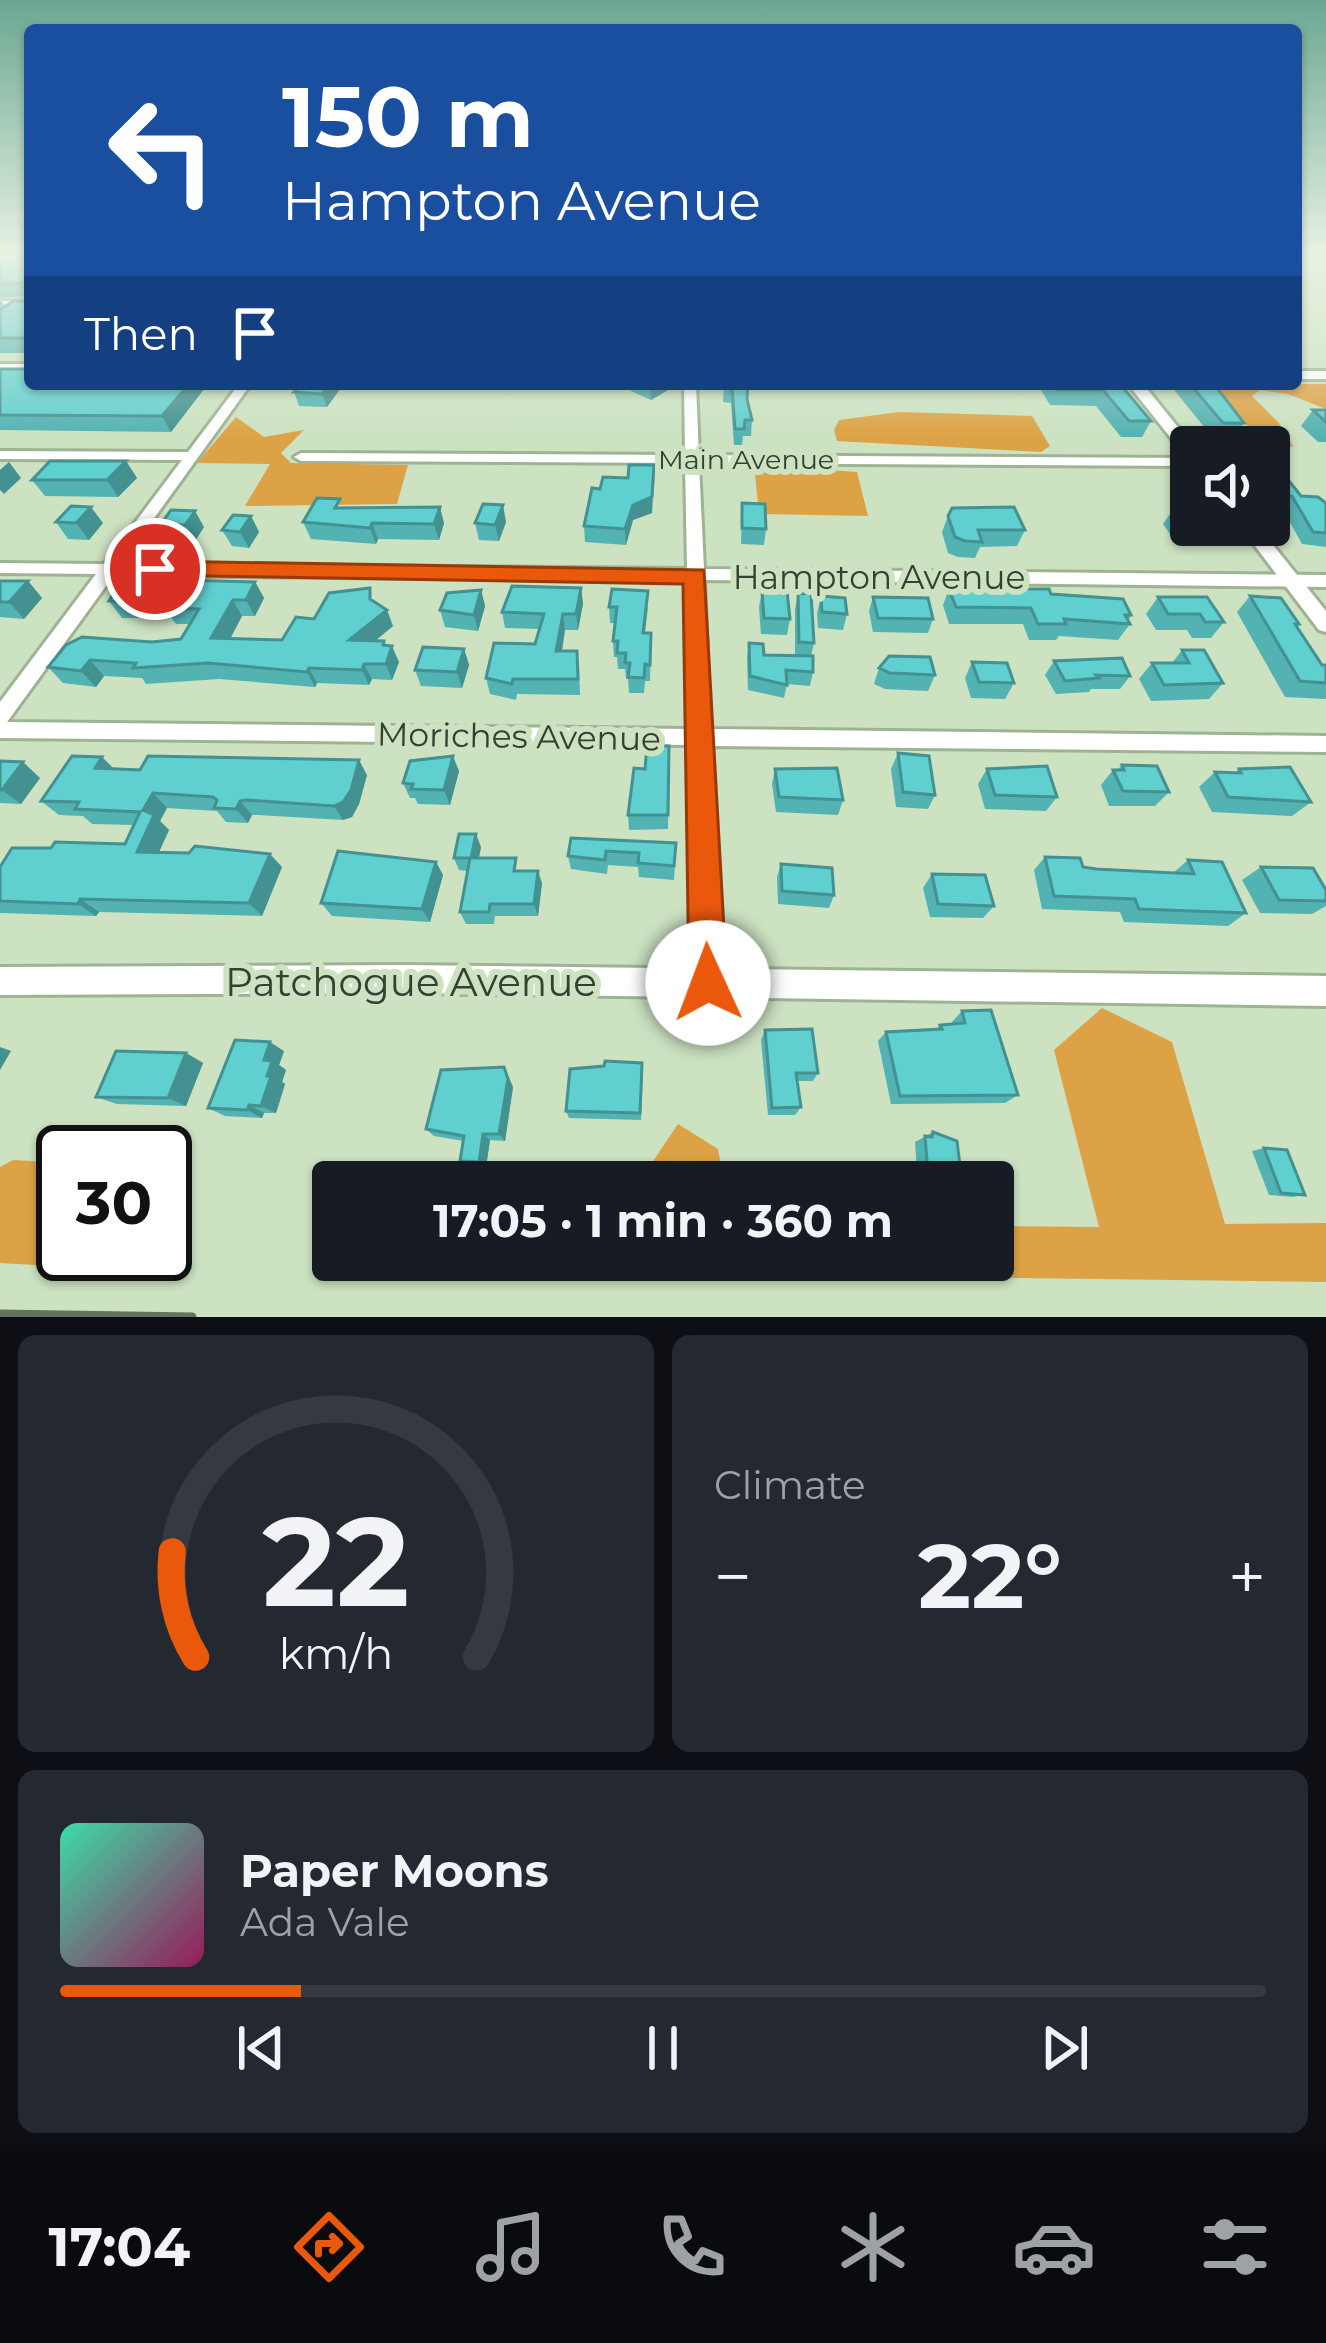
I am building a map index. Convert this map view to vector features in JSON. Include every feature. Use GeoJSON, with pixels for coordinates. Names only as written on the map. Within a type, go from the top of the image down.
{"type":"FeatureCollection","features":[{"type":"Feature","properties":{"kind":"street"},"geometry":{"type":"LineString","coordinates":[[0,717],[241,390]]}},
{"type":"Feature","properties":{"kind":"street"},"geometry":{"type":"LineString","coordinates":[[690,390],[708,983]]}},
{"type":"Feature","properties":{"kind":"street"},"geometry":{"type":"LineString","coordinates":[[1141,390],[1170,429]]}},
{"type":"Feature","properties":{"kind":"street"},"geometry":{"type":"LineString","coordinates":[[0,454],[192,456]]}},
{"type":"Feature","properties":{"kind":"street","name":"Main Avenue"},"geometry":{"type":"LineString","coordinates":[[301,457],[1170,457]]}},
{"type":"Feature","properties":{"kind":"street"},"geometry":{"type":"LineString","coordinates":[[1264,546],[1326,625]]}},
{"type":"Feature","properties":{"kind":"street","name":"Hampton Avenue"},"geometry":{"type":"LineString","coordinates":[[0,568],[1326,581]]}},
{"type":"Feature","properties":{"kind":"street","name":"Moriches Avenue"},"geometry":{"type":"LineString","coordinates":[[0,730],[1326,744]]}},
{"type":"Feature","properties":{"kind":"street","name":"Patchogue Avenue"},"geometry":{"type":"LineString","coordinates":[[0,981],[1326,991]]}},
{"type":"Feature","properties":{"kind":"shaded area"},"geometry":{"type":"Polygon","coordinates":[[[1302,384],[1326,384],[1326,409],[1288,394],[1260,390],[1302,390],[1302,384]]]}},
{"type":"Feature","properties":{"kind":"shaded area"},"geometry":{"type":"Polygon","coordinates":[[[1213,390],[1260,390],[1252,396],[1280,426],[1248,426],[1213,390]]]}},
{"type":"Feature","properties":{"kind":"shaded area"},"geometry":{"type":"Polygon","coordinates":[[[899,412],[1032,416],[1050,446],[1041,452],[837,441],[834,430],[839,420],[899,412]]]}},
{"type":"Feature","properties":{"kind":"shaded area"},"geometry":{"type":"Polygon","coordinates":[[[236,417],[264,437],[304,430],[281,453],[291,463],[408,465],[397,504],[245,506],[270,464],[197,463],[236,417]]]}},
{"type":"Feature","properties":{"kind":"shaded area"},"geometry":{"type":"Polygon","coordinates":[[[800,468],[857,472],[868,516],[759,514],[755,474],[800,468]]]}},
{"type":"Feature","properties":{"kind":"shaded area"},"geometry":{"type":"Polygon","coordinates":[[[1102,1008],[1172,1042],[1225,1224],[1326,1223],[1326,1282],[1014,1278],[1014,1226],[1099,1227],[1054,1050],[1102,1008]]]}},
{"type":"Feature","properties":{"kind":"shaded area"},"geometry":{"type":"Polygon","coordinates":[[[678,1124],[718,1149],[720,1161],[653,1161],[678,1124]]]}},
{"type":"Feature","properties":{"kind":"shaded area"},"geometry":{"type":"Polygon","coordinates":[[[13,1160],[36,1161],[36,1265],[0,1263],[0,1167],[13,1160]]]}},
{"type":"Feature","properties":{"kind":"building"},"geometry":{"type":"Polygon","coordinates":[[[0,315],[24,315],[24,338],[0,338],[0,315]]]}},
{"type":"Feature","properties":{"kind":"building"},"geometry":{"type":"Polygon","coordinates":[[[0,369],[24,369],[24,390],[184,390],[162,416],[0,415],[0,369]]]}},
{"type":"Feature","properties":{"kind":"building"},"geometry":{"type":"Polygon","coordinates":[[[732,390],[748,390],[752,420],[745,420],[744,429],[735,429],[732,390]]]}},
{"type":"Feature","properties":{"kind":"building"},"geometry":{"type":"Polygon","coordinates":[[[1103,390],[1125,390],[1151,421],[1129,421],[1103,390]]]}},
{"type":"Feature","properties":{"kind":"building"},"geometry":{"type":"Polygon","coordinates":[[[1195,390],[1219,390],[1244,423],[1223,423],[1195,390]]]}},
{"type":"Feature","properties":{"kind":"building"},"geometry":{"type":"Polygon","coordinates":[[[50,461],[126,461],[107,480],[32,480],[50,461]]]}},
{"type":"Feature","properties":{"kind":"building"},"geometry":{"type":"Polygon","coordinates":[[[629,465],[654,465],[652,497],[633,505],[625,529],[584,526],[592,488],[600,489],[603,477],[628,478],[629,465]]]}},
{"type":"Feature","properties":{"kind":"building"},"geometry":{"type":"Polygon","coordinates":[[[1290,482],[1301,496],[1318,497],[1326,503],[1326,533],[1313,532],[1292,496],[1290,482]]]}},
{"type":"Feature","properties":{"kind":"building"},"geometry":{"type":"Polygon","coordinates":[[[317,498],[340,499],[335,508],[440,507],[434,524],[372,523],[370,528],[303,522],[317,498]]]}},
{"type":"Feature","properties":{"kind":"building"},"geometry":{"type":"Polygon","coordinates":[[[742,503],[765,504],[766,529],[742,528],[742,503]]]}},
{"type":"Feature","properties":{"kind":"building"},"geometry":{"type":"Polygon","coordinates":[[[483,504],[503,505],[495,525],[475,523],[483,504]]]}},
{"type":"Feature","properties":{"kind":"building"},"geometry":{"type":"Polygon","coordinates":[[[71,506],[91,507],[76,523],[56,522],[71,506]]]}},
{"type":"Feature","properties":{"kind":"building"},"geometry":{"type":"Polygon","coordinates":[[[1014,507],[1025,530],[978,530],[982,542],[955,537],[948,516],[952,508],[1014,507]]]}},
{"type":"Feature","properties":{"kind":"building"},"geometry":{"type":"Polygon","coordinates":[[[171,510],[195,511],[185,525],[161,524],[171,510]]]}},
{"type":"Feature","properties":{"kind":"building"},"geometry":{"type":"Polygon","coordinates":[[[233,515],[251,516],[240,532],[222,530],[233,515]]]}},
{"type":"Feature","properties":{"kind":"building"},"geometry":{"type":"Polygon","coordinates":[[[145,577],[127,602],[109,601],[124,578],[145,577]]]}},
{"type":"Feature","properties":{"kind":"building"},"geometry":{"type":"Polygon","coordinates":[[[182,580],[255,582],[246,600],[233,600],[211,638],[282,640],[296,617],[314,619],[329,593],[370,588],[370,599],[387,610],[349,640],[384,641],[383,645],[392,646],[386,664],[364,664],[362,670],[309,668],[307,672],[208,663],[133,668],[136,663],[90,660],[81,671],[48,667],[66,645],[82,637],[181,639],[199,609],[164,608],[182,580]]]}},
{"type":"Feature","properties":{"kind":"building"},"geometry":{"type":"Polygon","coordinates":[[[0,581],[28,581],[9,602],[0,602],[0,581]]]}},
{"type":"Feature","properties":{"kind":"building"},"geometry":{"type":"Polygon","coordinates":[[[512,586],[581,588],[576,614],[563,614],[556,651],[577,651],[578,679],[513,679],[512,684],[486,678],[494,643],[535,644],[544,614],[502,612],[512,586]]]}},
{"type":"Feature","properties":{"kind":"building"},"geometry":{"type":"Polygon","coordinates":[[[612,589],[648,591],[643,633],[651,633],[650,665],[645,664],[644,678],[628,677],[626,653],[617,653],[618,641],[613,641],[617,607],[609,607],[612,589]]]}},
{"type":"Feature","properties":{"kind":"building"},"geometry":{"type":"Polygon","coordinates":[[[949,589],[1049,589],[1051,594],[1123,599],[1130,624],[1064,619],[1066,624],[1038,624],[1031,608],[956,607],[949,589]]]}},
{"type":"Feature","properties":{"kind":"building"},"geometry":{"type":"Polygon","coordinates":[[[481,590],[474,615],[440,610],[447,593],[481,590]]]}},
{"type":"Feature","properties":{"kind":"building"},"geometry":{"type":"Polygon","coordinates":[[[762,591],[787,591],[790,619],[764,618],[762,591]]]}},
{"type":"Feature","properties":{"kind":"building"},"geometry":{"type":"Polygon","coordinates":[[[811,593],[814,643],[799,642],[798,594],[811,593]]]}},
{"type":"Feature","properties":{"kind":"building"},"geometry":{"type":"Polygon","coordinates":[[[821,596],[845,598],[847,614],[822,612],[821,596]]]}},
{"type":"Feature","properties":{"kind":"building"},"geometry":{"type":"Polygon","coordinates":[[[1250,596],[1281,598],[1326,665],[1326,683],[1300,681],[1250,596]]]}},
{"type":"Feature","properties":{"kind":"building"},"geometry":{"type":"Polygon","coordinates":[[[873,597],[928,598],[933,619],[878,618],[873,597]]]}},
{"type":"Feature","properties":{"kind":"building"},"geometry":{"type":"Polygon","coordinates":[[[1158,597],[1207,597],[1224,622],[1205,622],[1200,614],[1168,614],[1158,597]]]}},
{"type":"Feature","properties":{"kind":"building"},"geometry":{"type":"Polygon","coordinates":[[[749,643],[763,644],[764,655],[813,656],[813,672],[786,670],[787,685],[750,676],[749,643]]]}},
{"type":"Feature","properties":{"kind":"building"},"geometry":{"type":"Polygon","coordinates":[[[423,647],[464,649],[457,672],[415,670],[423,647]]]}},
{"type":"Feature","properties":{"kind":"building"},"geometry":{"type":"Polygon","coordinates":[[[1182,650],[1204,650],[1223,683],[1164,685],[1152,663],[1189,663],[1182,650]]]}},
{"type":"Feature","properties":{"kind":"building"},"geometry":{"type":"Polygon","coordinates":[[[889,656],[930,657],[935,675],[879,668],[889,656]]]}},
{"type":"Feature","properties":{"kind":"building"},"geometry":{"type":"Polygon","coordinates":[[[1122,658],[1130,676],[1096,675],[1099,678],[1065,681],[1054,661],[1122,658]]]}},
{"type":"Feature","properties":{"kind":"building"},"geometry":{"type":"Polygon","coordinates":[[[972,662],[1007,663],[1014,683],[979,682],[972,662]]]}},
{"type":"Feature","properties":{"kind":"building"},"geometry":{"type":"Polygon","coordinates":[[[647,745],[669,746],[668,815],[628,815],[634,768],[645,769],[647,745]]]}},
{"type":"Feature","properties":{"kind":"building"},"geometry":{"type":"Polygon","coordinates":[[[898,753],[929,756],[935,795],[903,792],[898,753]]]}},
{"type":"Feature","properties":{"kind":"building"},"geometry":{"type":"Polygon","coordinates":[[[72,756],[102,757],[95,768],[140,770],[148,756],[359,760],[351,790],[334,806],[246,800],[236,809],[214,808],[217,800],[213,797],[153,793],[143,810],[154,815],[137,852],[189,853],[195,846],[270,854],[249,903],[0,901],[0,867],[12,848],[51,848],[55,842],[125,844],[140,812],[75,809],[79,802],[41,801],[72,756]]]}},
{"type":"Feature","properties":{"kind":"building"},"geometry":{"type":"Polygon","coordinates":[[[453,756],[444,790],[411,789],[413,784],[403,783],[410,761],[453,756]]]}},
{"type":"Feature","properties":{"kind":"building"},"geometry":{"type":"Polygon","coordinates":[[[0,761],[23,762],[2,790],[0,790],[0,761]]]}},
{"type":"Feature","properties":{"kind":"building"},"geometry":{"type":"Polygon","coordinates":[[[1122,765],[1157,766],[1169,792],[1123,791],[1113,770],[1124,770],[1122,765]]]}},
{"type":"Feature","properties":{"kind":"building"},"geometry":{"type":"Polygon","coordinates":[[[1047,766],[1057,797],[995,795],[987,769],[1047,766]]]}},
{"type":"Feature","properties":{"kind":"building"},"geometry":{"type":"Polygon","coordinates":[[[1290,767],[1311,802],[1228,797],[1215,772],[1241,773],[1239,769],[1290,767]]]}},
{"type":"Feature","properties":{"kind":"building"},"geometry":{"type":"Polygon","coordinates":[[[837,768],[843,800],[779,797],[775,769],[837,768]]]}},
{"type":"Feature","properties":{"kind":"building"},"geometry":{"type":"Polygon","coordinates":[[[459,834],[476,834],[471,858],[516,858],[514,871],[538,871],[534,904],[490,904],[489,912],[460,912],[470,858],[454,858],[459,834]]]}},
{"type":"Feature","properties":{"kind":"building"},"geometry":{"type":"Polygon","coordinates":[[[571,838],[676,843],[674,866],[638,863],[639,853],[606,851],[605,860],[568,856],[571,838]]]}},
{"type":"Feature","properties":{"kind":"building"},"geometry":{"type":"Polygon","coordinates":[[[338,851],[436,862],[422,909],[321,903],[338,851]]]}},
{"type":"Feature","properties":{"kind":"building"},"geometry":{"type":"Polygon","coordinates":[[[1045,857],[1080,858],[1083,867],[1096,869],[1194,874],[1188,860],[1222,862],[1246,913],[1139,909],[1135,899],[1054,896],[1045,857]]]}},
{"type":"Feature","properties":{"kind":"building"},"geometry":{"type":"Polygon","coordinates":[[[781,864],[832,868],[834,895],[782,891],[781,864]]]}},
{"type":"Feature","properties":{"kind":"building"},"geometry":{"type":"Polygon","coordinates":[[[1261,867],[1313,868],[1326,890],[1326,901],[1279,900],[1261,867]]]}},
{"type":"Feature","properties":{"kind":"building"},"geometry":{"type":"Polygon","coordinates":[[[932,874],[985,875],[994,906],[938,904],[932,874]]]}},
{"type":"Feature","properties":{"kind":"building"},"geometry":{"type":"Polygon","coordinates":[[[991,1010],[1018,1095],[900,1096],[886,1032],[942,1029],[940,1025],[965,1023],[962,1011],[991,1010]]]}},
{"type":"Feature","properties":{"kind":"building"},"geometry":{"type":"Polygon","coordinates":[[[812,1029],[818,1073],[796,1073],[801,1107],[772,1108],[765,1030],[812,1029]]]}},
{"type":"Feature","properties":{"kind":"building"},"geometry":{"type":"Polygon","coordinates":[[[235,1040],[270,1042],[264,1060],[272,1061],[267,1076],[271,1076],[261,1106],[208,1108],[235,1040]]]}},
{"type":"Feature","properties":{"kind":"building"},"geometry":{"type":"Polygon","coordinates":[[[116,1051],[186,1053],[168,1098],[96,1097],[116,1051]]]}},
{"type":"Feature","properties":{"kind":"building"},"geometry":{"type":"Polygon","coordinates":[[[605,1061],[642,1063],[640,1113],[566,1111],[570,1069],[604,1066],[605,1061]]]}},
{"type":"Feature","properties":{"kind":"building"},"geometry":{"type":"Polygon","coordinates":[[[504,1067],[508,1079],[499,1134],[483,1134],[479,1161],[460,1161],[464,1136],[426,1129],[441,1070],[504,1067]]]}},
{"type":"Feature","properties":{"kind":"building"},"geometry":{"type":"Polygon","coordinates":[[[933,1132],[957,1141],[959,1161],[927,1161],[925,1136],[932,1137],[933,1132]]]}},
{"type":"Feature","properties":{"kind":"building"},"geometry":{"type":"Polygon","coordinates":[[[1264,1148],[1287,1150],[1305,1195],[1281,1193],[1264,1148]]]}},
{"type":"Feature","properties":{"kind":"railway"},"geometry":{"type":"LineString","coordinates":[[0,1314],[192,1317]]}},
{"type":"Feature","properties":{"kind":"route"},"geometry":{"type":"LineString","coordinates":[[155,569],[695,576],[708,983]]}}]}
